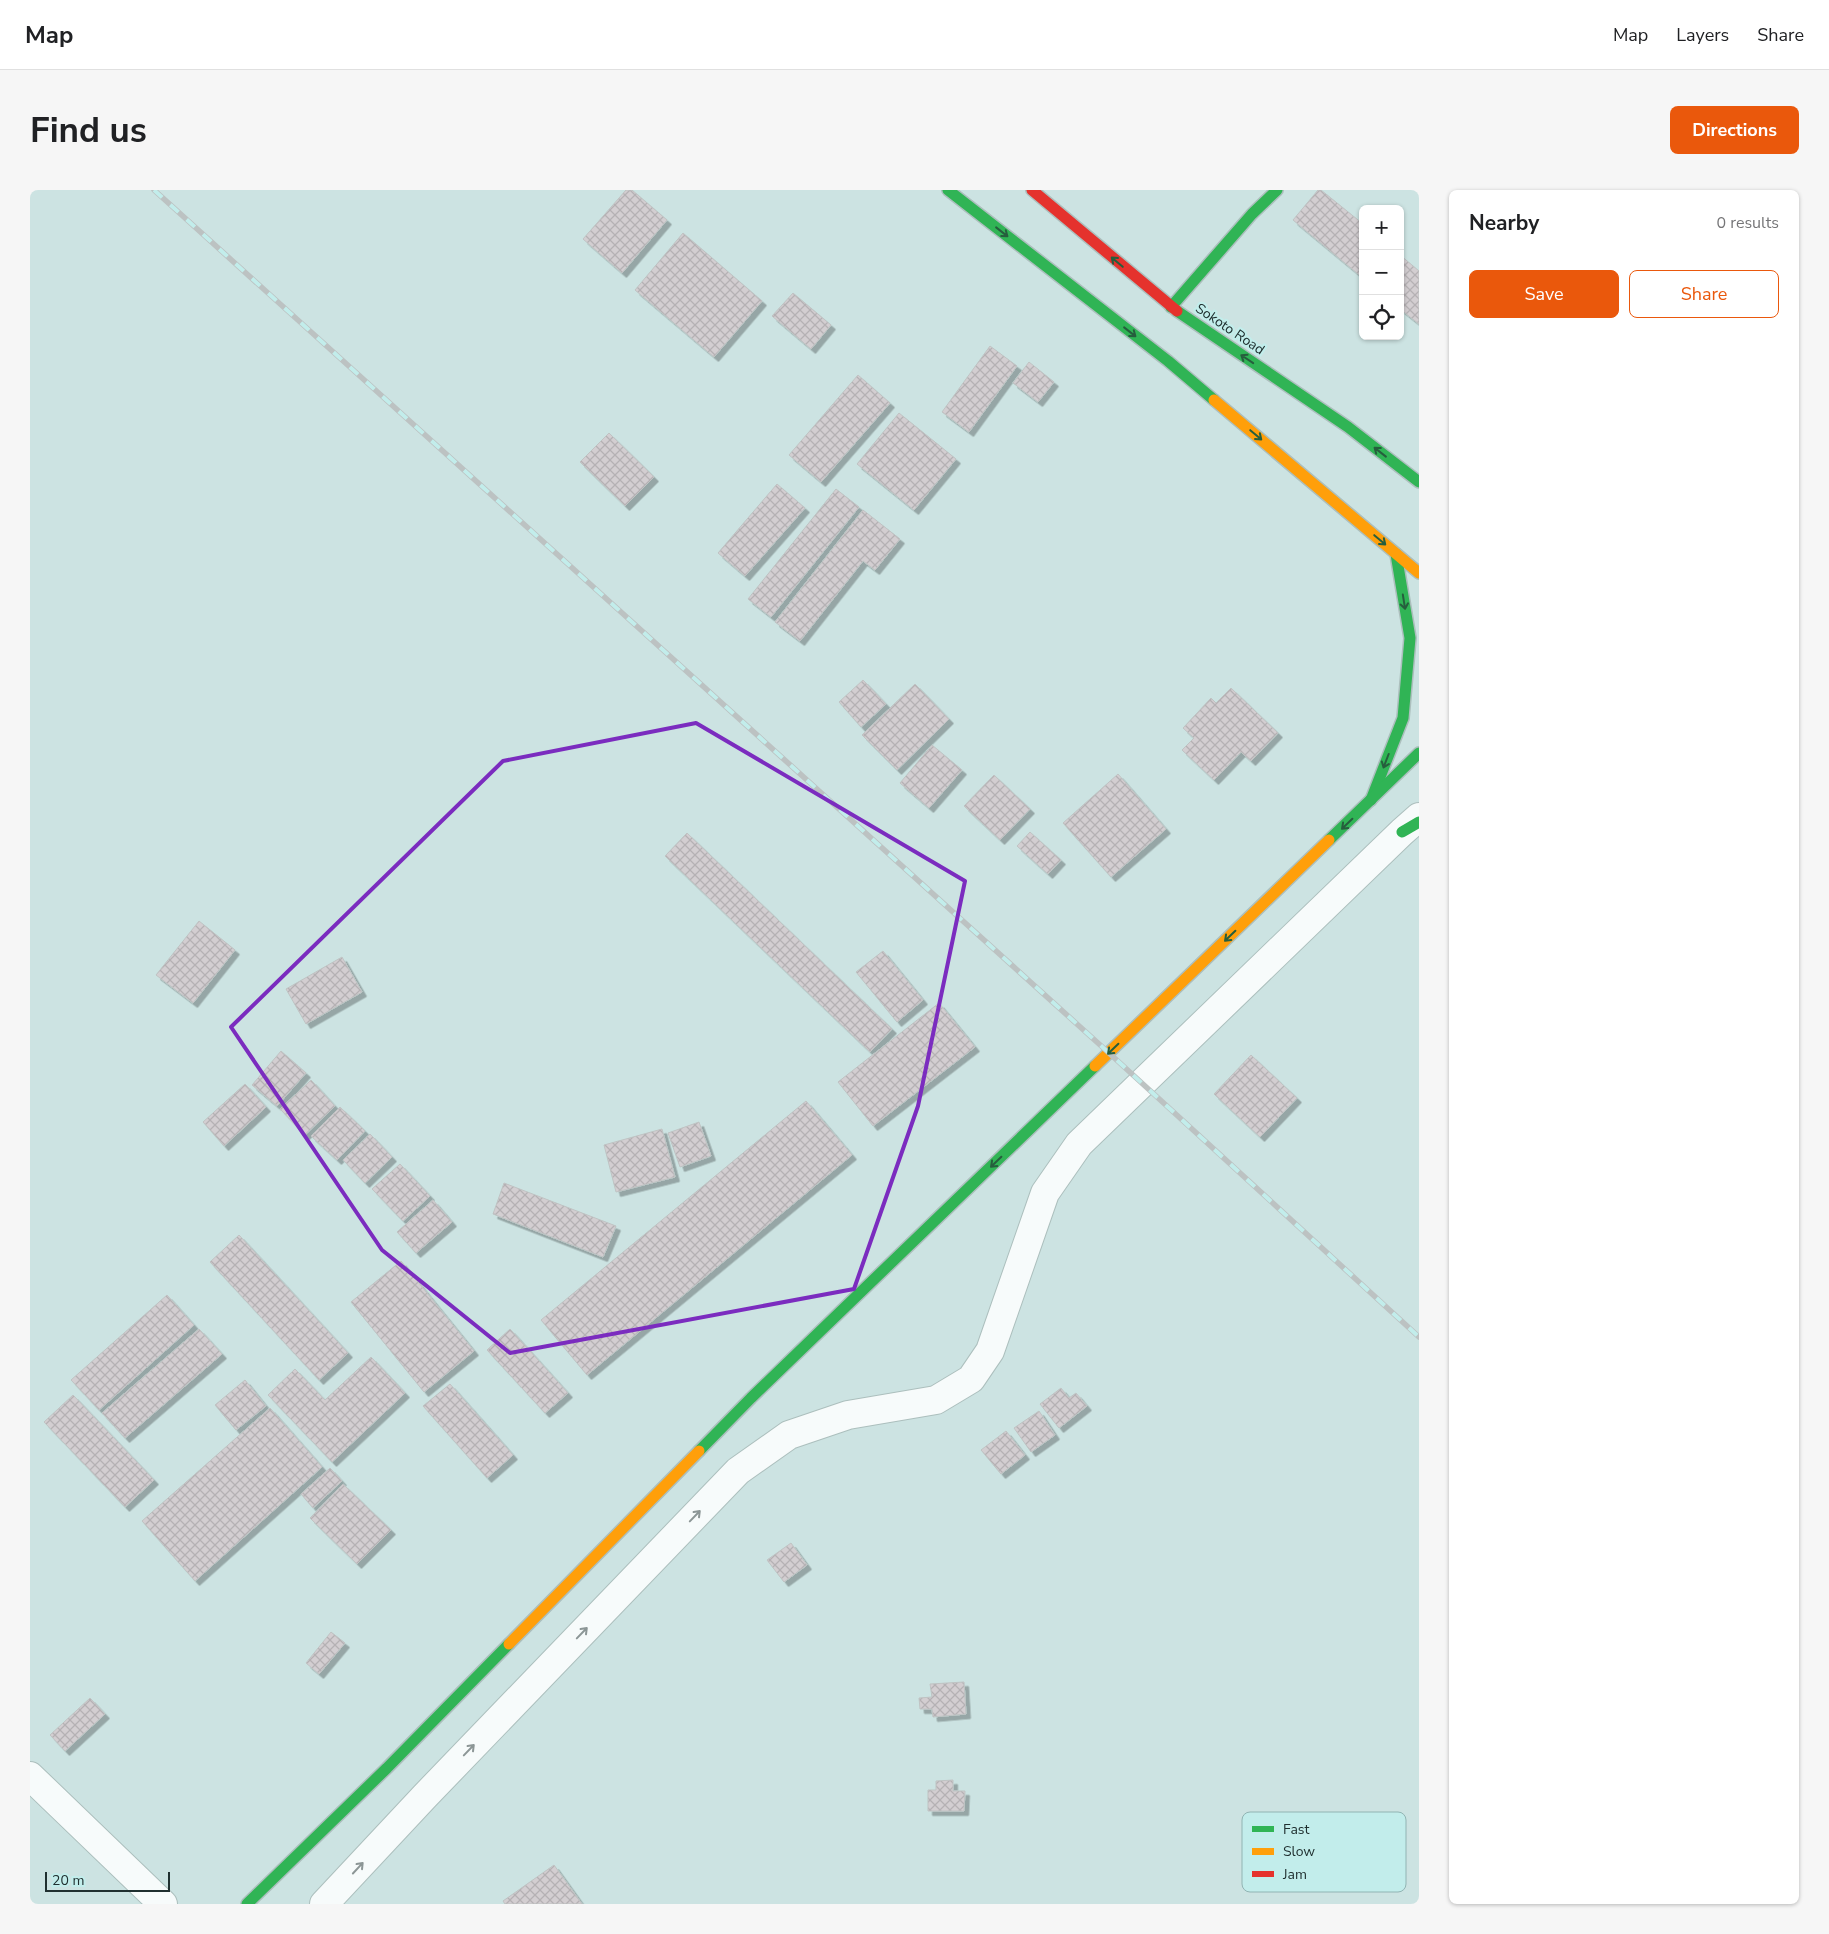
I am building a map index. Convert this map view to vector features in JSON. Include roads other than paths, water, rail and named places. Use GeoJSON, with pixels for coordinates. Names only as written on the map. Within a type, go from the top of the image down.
{"type":"FeatureCollection","features":[{"type":"Feature","properties":{"kind":"street"},"geometry":{"type":"LineString","coordinates":[[948,190],[1168,361],[1419,573]]}},
{"type":"Feature","properties":{"kind":"street","name":"Sokoto Road"},"geometry":{"type":"LineString","coordinates":[[1032,190],[1171,307],[1348,427],[1419,482]]}},
{"type":"Feature","properties":{"kind":"street"},"geometry":{"type":"LineString","coordinates":[[1171,307],[1252,214],[1277,190]]}},
{"type":"Feature","properties":{"kind":"street"},"geometry":{"type":"LineString","coordinates":[[1371,800],[1403,718],[1410,638],[1396,554]]}},
{"type":"Feature","properties":{"kind":"street"},"geometry":{"type":"LineString","coordinates":[[247,1904],[387,1768],[751,1398],[1419,753]]}},
{"type":"Feature","properties":{"kind":"street"},"geometry":{"type":"LineString","coordinates":[[324,1904],[738,1471],[789,1435],[848,1415],[936,1400],[971,1379],[990,1351],[1045,1193],[1079,1144],[1413,824]]}},
{"type":"Feature","properties":{"kind":"street"},"geometry":{"type":"LineString","coordinates":[[30,1776],[163,1904]]}},
{"type":"Feature","properties":{"kind":"railway"},"geometry":{"type":"LineString","coordinates":[[154,190],[1109,1053],[1419,1337]]}}]}
